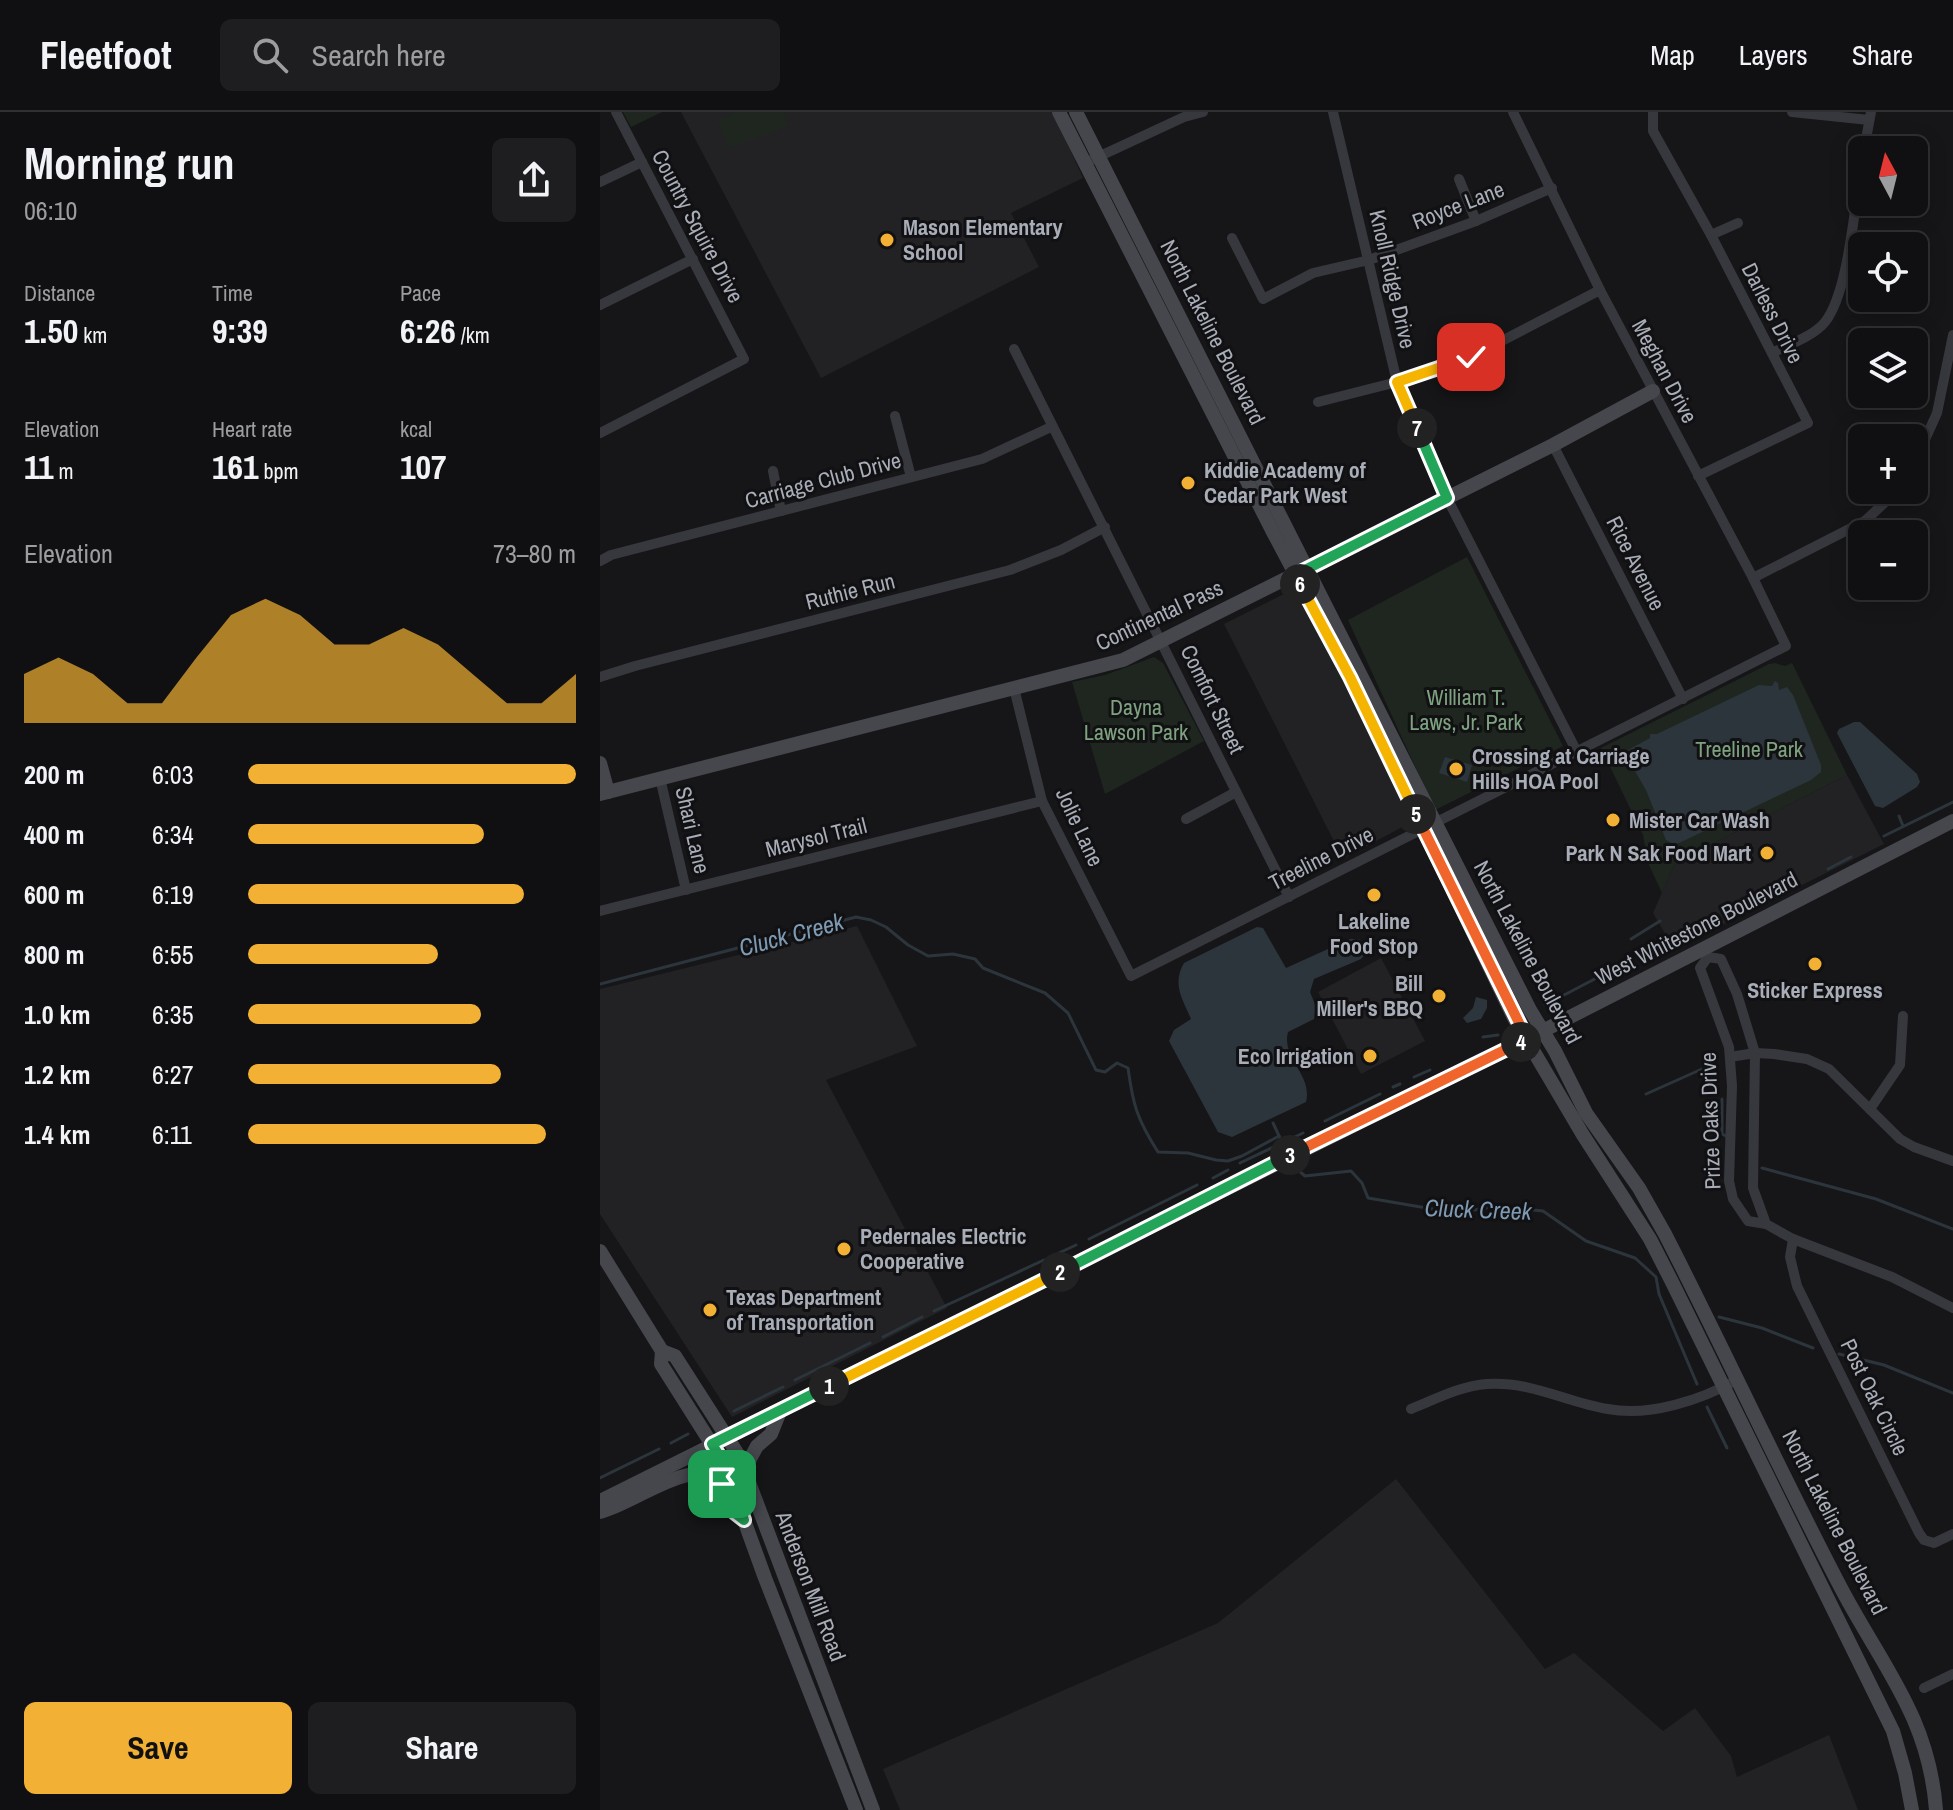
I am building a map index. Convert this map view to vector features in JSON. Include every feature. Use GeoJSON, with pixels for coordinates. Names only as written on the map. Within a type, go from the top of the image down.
{"type":"FeatureCollection","features":[{"type":"Feature","properties":{"kind":"main road","name":"North Lakeline Boulevard"},"geometry":{"type":"LineString","coordinates":[[1059,112],[1092,160],[1430,826],[1586,1113],[1639,1188],[1665,1234],[1842,1589],[1906,1700],[1927,1756],[1936,1810]]}},
{"type":"Feature","properties":{"kind":"main road","name":"North Lakeline Boulevard"},"geometry":{"type":"LineString","coordinates":[[1076,112],[1092,160]]}},
{"type":"Feature","properties":{"kind":"main road","name":"Continental Pass"},"geometry":{"type":"LineString","coordinates":[[604,793],[1123,660],[1553,445],[1653,391]]}},
{"type":"Feature","properties":{"kind":"main road"},"geometry":{"type":"LineString","coordinates":[[600,763],[604,793]]}},
{"type":"Feature","properties":{"kind":"main road","name":"West Whitestone Boulevard"},"geometry":{"type":"LineString","coordinates":[[600,1501],[987,1310],[1277,1161],[1707,953],[1953,821]]}},
{"type":"Feature","properties":{"kind":"main road","name":"North Lakeline Boulevard"},"geometry":{"type":"LineString","coordinates":[[1430,826],[1527,1039],[1583,1135],[1650,1239],[1893,1731],[1912,1810]]}},
{"type":"Feature","properties":{"kind":"main road","name":"Anderson Mill Road"},"geometry":{"type":"LineString","coordinates":[[600,1251],[662,1351],[661,1364],[719,1440],[739,1456],[873,1810]]}},
{"type":"Feature","properties":{"kind":"main road"},"geometry":{"type":"LineString","coordinates":[[744,1470],[757,1446],[771,1434],[781,1409]]}},
{"type":"Feature","properties":{"kind":"main road","name":"Anderson Mill Road"},"geometry":{"type":"LineString","coordinates":[[719,1440],[723,1462],[744,1520],[856,1810]]}},
{"type":"Feature","properties":{"kind":"main road"},"geometry":{"type":"LineString","coordinates":[[600,1512],[678,1478],[708,1475],[722,1484],[735,1513],[744,1520]]}},
{"type":"Feature","properties":{"kind":"main road"},"geometry":{"type":"LineString","coordinates":[[1797,1537],[1813,1531]]}},
{"type":"Feature","properties":{"kind":"street","name":"Country Squire Drive"},"geometry":{"type":"LineString","coordinates":[[600,433],[744,359],[616,112]]}},
{"type":"Feature","properties":{"kind":"street"},"geometry":{"type":"LineString","coordinates":[[1092,160],[1184,117],[1203,112]]}},
{"type":"Feature","properties":{"kind":"street","name":"Knoll Ridge Drive"},"geometry":{"type":"LineString","coordinates":[[1333,112],[1397,382],[1447,498],[1577,752]]}},
{"type":"Feature","properties":{"kind":"street","name":"Meghan Drive"},"geometry":{"type":"LineString","coordinates":[[1513,112],[1600,290],[1786,646]]}},
{"type":"Feature","properties":{"kind":"street","name":"Darless Drive"},"geometry":{"type":"LineString","coordinates":[[1653,112],[1653,131],[1711,235],[1808,423],[1698,476]]}},
{"type":"Feature","properties":{"kind":"street"},"geometry":{"type":"LineString","coordinates":[[1792,112],[1870,116],[1866,136]]}},
{"type":"Feature","properties":{"kind":"street"},"geometry":{"type":"LineString","coordinates":[[600,182],[642,162]]}},
{"type":"Feature","properties":{"kind":"street"},"geometry":{"type":"LineString","coordinates":[[1459,179],[1476,221]]}},
{"type":"Feature","properties":{"kind":"street","name":"Royce Lane"},"geometry":{"type":"LineString","coordinates":[[1232,238],[1263,299],[1313,273],[1369,260],[1476,221],[1552,188]]}},
{"type":"Feature","properties":{"kind":"street"},"geometry":{"type":"LineString","coordinates":[[1772,353],[1824,324],[1844,277],[1853,216]]}},
{"type":"Feature","properties":{"kind":"street"},"geometry":{"type":"LineString","coordinates":[[1711,235],[1738,223]]}},
{"type":"Feature","properties":{"kind":"street"},"geometry":{"type":"LineString","coordinates":[[600,305],[693,259]]}},
{"type":"Feature","properties":{"kind":"street"},"geometry":{"type":"LineString","coordinates":[[1318,402],[1397,382],[1471,357],[1600,290]]}},
{"type":"Feature","properties":{"kind":"street"},"geometry":{"type":"LineString","coordinates":[[1928,433],[1937,413],[1953,335]]}},
{"type":"Feature","properties":{"kind":"street","name":"Comfort Street"},"geometry":{"type":"LineString","coordinates":[[1014,349],[1289,897]]}},
{"type":"Feature","properties":{"kind":"street"},"geometry":{"type":"LineString","coordinates":[[895,416],[911,477]]}},
{"type":"Feature","properties":{"kind":"street","name":"Carriage Club Drive"},"geometry":{"type":"LineString","coordinates":[[600,561],[611,555],[982,459],[1051,427]]}},
{"type":"Feature","properties":{"kind":"street","name":"Rice Avenue"},"geometry":{"type":"LineString","coordinates":[[1553,445],[1683,699]]}},
{"type":"Feature","properties":{"kind":"street"},"geometry":{"type":"LineString","coordinates":[[773,471],[781,511]]}},
{"type":"Feature","properties":{"kind":"street"},"geometry":{"type":"LineString","coordinates":[[1753,578],[1865,521],[1883,504]]}},
{"type":"Feature","properties":{"kind":"street","name":"Ruthie Run"},"geometry":{"type":"LineString","coordinates":[[600,677],[1010,570],[1061,550],[1105,527]]}},
{"type":"Feature","properties":{"kind":"street","name":"Treeline Drive"},"geometry":{"type":"LineString","coordinates":[[1131,976],[1786,646]]}},
{"type":"Feature","properties":{"kind":"street","name":"Jolie Lane"},"geometry":{"type":"LineString","coordinates":[[1014,688],[1042,801],[1131,976]]}},
{"type":"Feature","properties":{"kind":"street","name":"Shari Lane"},"geometry":{"type":"LineString","coordinates":[[660,778],[686,890]]}},
{"type":"Feature","properties":{"kind":"street"},"geometry":{"type":"LineString","coordinates":[[1186,819],[1236,792]]}},
{"type":"Feature","properties":{"kind":"street","name":"Marysol Trail"},"geometry":{"type":"LineString","coordinates":[[600,911],[1042,801]]}},
{"type":"Feature","properties":{"kind":"street","name":"Prize Oaks Drive"},"geometry":{"type":"LineString","coordinates":[[1766,1224],[1753,1188],[1755,1053],[1737,994],[1721,959],[1707,953],[1700,968],[1730,1057],[1730,1191],[1739,1210],[1748,1221],[1766,1224],[1793,1239],[1892,1277],[1953,1308]]}},
{"type":"Feature","properties":{"kind":"street"},"geometry":{"type":"LineString","coordinates":[[1870,1109],[1900,1065],[1903,1016]]}},
{"type":"Feature","properties":{"kind":"street"},"geometry":{"type":"LineString","coordinates":[[1730,1057],[1755,1053],[1807,1059],[1829,1069],[1900,1139],[1953,1161]]}},
{"type":"Feature","properties":{"kind":"street","name":"Post Oak Circle"},"geometry":{"type":"LineString","coordinates":[[1793,1239],[1790,1257],[1797,1286],[1919,1533],[1924,1540],[1934,1543],[1953,1534]]}},
{"type":"Feature","properties":{"kind":"street"},"geometry":{"type":"LineString","coordinates":[[1411,1409],[1447,1393],[1486,1384],[1527,1386],[1625,1412],[1668,1407],[1738,1379]]}},
{"type":"Feature","properties":{"kind":"street"},"geometry":{"type":"LineString","coordinates":[[1924,1688],[1953,1674]]}},
{"type":"Feature","properties":{"kind":"shaded area","name":"Mason Elementary School"},"geometry":{"type":"Polygon","coordinates":[[[681,112],[1053,112],[1083,178],[1011,213],[1039,267],[821,378],[681,112]]]}},
{"type":"Feature","properties":{"kind":"shaded area"},"geometry":{"type":"Polygon","coordinates":[[[1296,588],[1415,820],[1343,859],[1224,624],[1296,588]]]}},
{"type":"Feature","properties":{"kind":"shaded area","name":"Treeline Park"},"geometry":{"type":"Polygon","coordinates":[[[1775,681],[1779,690],[1787,687],[1793,695],[1821,772],[1811,780],[1675,845],[1666,840],[1646,790],[1628,759],[1628,750],[1650,738],[1650,734],[1657,734],[1759,685],[1772,686],[1775,681]]]}},
{"type":"Feature","properties":{"kind":"shaded area"},"geometry":{"type":"Polygon","coordinates":[[[1854,722],[1860,722],[1917,774],[1920,782],[1883,808],[1875,806],[1837,733],[1854,722]]]}},
{"type":"Feature","properties":{"kind":"shaded area","name":"Crossing at Carriage Hills HOA Pool"},"geometry":{"type":"Polygon","coordinates":[[[1445,757],[1472,765],[1467,782],[1439,773],[1445,757]]]}},
{"type":"Feature","properties":{"kind":"shaded area"},"geometry":{"type":"Polygon","coordinates":[[[1847,775],[1884,844],[1674,949],[1653,913],[1675,863],[1847,775]]]}},
{"type":"Feature","properties":{"kind":"shaded area"},"geometry":{"type":"Polygon","coordinates":[[[857,926],[917,1046],[826,1080],[947,1308],[732,1417],[600,1214],[600,989],[857,926]]]}},
{"type":"Feature","properties":{"kind":"shaded area"},"geometry":{"type":"Polygon","coordinates":[[[1257,927],[1263,928],[1286,968],[1350,939],[1359,939],[1365,944],[1367,952],[1361,959],[1314,979],[1310,992],[1316,1007],[1314,1019],[1288,1032],[1289,1050],[1305,1083],[1306,1102],[1232,1137],[1218,1132],[1169,1041],[1174,1030],[1191,1019],[1179,984],[1184,963],[1257,927]]]}},
{"type":"Feature","properties":{"kind":"shaded area"},"geometry":{"type":"Polygon","coordinates":[[[1381,958],[1425,1041],[1361,1074],[1318,992],[1381,958]]]}},
{"type":"Feature","properties":{"kind":"shaded area"},"geometry":{"type":"Polygon","coordinates":[[[1476,997],[1487,1000],[1487,1008],[1481,1019],[1467,1023],[1463,1018],[1473,1008],[1476,997]]]}},
{"type":"Feature","properties":{"kind":"shaded area"},"geometry":{"type":"Polygon","coordinates":[[[1396,1479],[1545,1669],[1574,1653],[1663,1731],[1695,1708],[1731,1756],[1737,1777],[1829,1735],[1858,1810],[900,1810],[883,1769],[1218,1623],[1396,1479]]]}},
{"type":"Feature","properties":{"kind":"green space"},"geometry":{"type":"Polygon","coordinates":[[[623,112],[662,112],[631,127],[623,112]]]}},
{"type":"Feature","properties":{"kind":"green space"},"geometry":{"type":"Polygon","coordinates":[[[737,112],[784,112],[789,126],[728,148],[717,119],[737,112]]]}},
{"type":"Feature","properties":{"kind":"green space","name":"William T. Laws, Jr. Park"},"geometry":{"type":"Polygon","coordinates":[[[1467,557],[1563,746],[1435,810],[1348,620],[1467,557]]]}},
{"type":"Feature","properties":{"kind":"green space","name":"Dayna Lawson Park"},"geometry":{"type":"Polygon","coordinates":[[[1154,657],[1163,663],[1204,741],[1105,794],[1072,682],[1105,675],[1154,657]]]}},
{"type":"Feature","properties":{"kind":"green space","name":"Treeline Park"},"geometry":{"type":"Polygon","coordinates":[[[1775,663],[1785,666],[1792,663],[1847,775],[1675,863],[1662,893],[1648,863],[1643,835],[1601,748],[1775,663]]]}},
{"type":"Feature","properties":{"kind":"waterway"},"geometry":{"type":"LineString","coordinates":[[1884,836],[1953,802]]}},
{"type":"Feature","properties":{"kind":"waterway"},"geometry":{"type":"LineString","coordinates":[[1899,816],[1903,826]]}},
{"type":"Feature","properties":{"kind":"waterway"},"geometry":{"type":"LineString","coordinates":[[1828,869],[1851,857]]}},
{"type":"Feature","properties":{"kind":"waterway"},"geometry":{"type":"LineString","coordinates":[[1747,909],[1769,899]]}},
{"type":"Feature","properties":{"kind":"waterway","name":"Cluck Creek"},"geometry":{"type":"LineString","coordinates":[[600,984],[856,917],[871,920],[928,956],[953,954],[975,959],[983,968],[1045,993],[1068,1013],[1096,1070],[1105,1072],[1117,1063],[1128,1068],[1137,1112],[1158,1152],[1188,1153],[1228,1161],[1279,1136]]}},
{"type":"Feature","properties":{"kind":"waterway"},"geometry":{"type":"LineString","coordinates":[[1631,939],[1660,921]]}},
{"type":"Feature","properties":{"kind":"waterway"},"geometry":{"type":"LineString","coordinates":[[1704,931],[1722,922]]}},
{"type":"Feature","properties":{"kind":"waterway"},"geometry":{"type":"LineString","coordinates":[[1674,944],[1691,938]]}},
{"type":"Feature","properties":{"kind":"waterway"},"geometry":{"type":"LineString","coordinates":[[1545,1005],[1610,971]]}},
{"type":"Feature","properties":{"kind":"waterway"},"geometry":{"type":"LineString","coordinates":[[1483,1037],[1498,1035]]}},
{"type":"Feature","properties":{"kind":"waterway"},"geometry":{"type":"LineString","coordinates":[[1646,1094],[1711,1065]]}},
{"type":"Feature","properties":{"kind":"waterway"},"geometry":{"type":"LineString","coordinates":[[1414,1077],[1430,1070]]}},
{"type":"Feature","properties":{"kind":"waterway"},"geometry":{"type":"LineString","coordinates":[[1393,1087],[1400,1084]]}},
{"type":"Feature","properties":{"kind":"waterway"},"geometry":{"type":"LineString","coordinates":[[1325,1121],[1380,1094]]}},
{"type":"Feature","properties":{"kind":"waterway"},"geometry":{"type":"LineString","coordinates":[[1722,1099],[1722,1134],[1726,1136]]}},
{"type":"Feature","properties":{"kind":"waterway"},"geometry":{"type":"LineString","coordinates":[[1273,1123],[1280,1138]]}},
{"type":"Feature","properties":{"kind":"waterway"},"geometry":{"type":"LineString","coordinates":[[1240,1163],[1303,1133]]}},
{"type":"Feature","properties":{"kind":"waterway"},"geometry":{"type":"LineString","coordinates":[[1762,1168],[1876,1199],[1953,1229]]}},
{"type":"Feature","properties":{"kind":"waterway"},"geometry":{"type":"LineString","coordinates":[[1213,1178],[1228,1170]]}},
{"type":"Feature","properties":{"kind":"waterway","name":"Cluck Creek"},"geometry":{"type":"LineString","coordinates":[[1298,1170],[1305,1176],[1351,1171],[1362,1183],[1368,1198],[1456,1213],[1497,1206],[1543,1211],[1586,1241],[1635,1258],[1656,1277],[1659,1294],[1697,1384]]}},
{"type":"Feature","properties":{"kind":"waterway"},"geometry":{"type":"LineString","coordinates":[[1089,1239],[1197,1185]]}},
{"type":"Feature","properties":{"kind":"waterway"},"geometry":{"type":"LineString","coordinates":[[1059,1253],[1076,1245]]}},
{"type":"Feature","properties":{"kind":"waterway"},"geometry":{"type":"LineString","coordinates":[[934,1311],[1044,1260]]}},
{"type":"Feature","properties":{"kind":"waterway"},"geometry":{"type":"LineString","coordinates":[[883,1337],[922,1317]]}},
{"type":"Feature","properties":{"kind":"waterway","name":"Cluck Creek"},"geometry":{"type":"LineString","coordinates":[[1719,1317],[1762,1328],[1813,1348]]}},
{"type":"Feature","properties":{"kind":"waterway"},"geometry":{"type":"LineString","coordinates":[[795,1380],[870,1343]]}},
{"type":"Feature","properties":{"kind":"waterway","name":"Cluck Creek"},"geometry":{"type":"LineString","coordinates":[[1839,1354],[1884,1365],[1953,1393]]}},
{"type":"Feature","properties":{"kind":"waterway"},"geometry":{"type":"LineString","coordinates":[[734,1411],[783,1387]]}},
{"type":"Feature","properties":{"kind":"waterway"},"geometry":{"type":"LineString","coordinates":[[1707,1407],[1727,1448]]}},
{"type":"Feature","properties":{"kind":"waterway"},"geometry":{"type":"LineString","coordinates":[[671,1443],[688,1434]]}},
{"type":"Feature","properties":{"kind":"waterway"},"geometry":{"type":"LineString","coordinates":[[600,1478],[659,1449]]}},
{"type":"Feature","properties":{"kind":"place","name":"Mason Elementary School"},"geometry":{"type":"Point","coordinates":[887,240]}},
{"type":"Feature","properties":{"kind":"place","name":"Kiddie Academy of Cedar Park West"},"geometry":{"type":"Point","coordinates":[1188,483]}},
{"type":"Feature","properties":{"kind":"place","name":"Crossing at Carriage Hills HOA Pool"},"geometry":{"type":"Point","coordinates":[1456,769]}},
{"type":"Feature","properties":{"kind":"place","name":"Mister Car Wash"},"geometry":{"type":"Point","coordinates":[1613,820]}},
{"type":"Feature","properties":{"kind":"place","name":"Park N Sak Food Mart"},"geometry":{"type":"Point","coordinates":[1767,853]}},
{"type":"Feature","properties":{"kind":"place","name":"Lakeline Food Stop"},"geometry":{"type":"Point","coordinates":[1374,895]}},
{"type":"Feature","properties":{"kind":"place","name":"Sticker Express"},"geometry":{"type":"Point","coordinates":[1815,964]}},
{"type":"Feature","properties":{"kind":"place","name":"Bill Miller's BBQ"},"geometry":{"type":"Point","coordinates":[1439,996]}},
{"type":"Feature","properties":{"kind":"place","name":"Eco Irrigation"},"geometry":{"type":"Point","coordinates":[1370,1056]}},
{"type":"Feature","properties":{"kind":"place","name":"Pedernales Electric Cooperative"},"geometry":{"type":"Point","coordinates":[844,1249]}},
{"type":"Feature","properties":{"kind":"place","name":"Texas Department of Transportation"},"geometry":{"type":"Point","coordinates":[710,1310]}},
{"type":"Feature","properties":{"kind":"route"},"geometry":{"type":"LineString","coordinates":[[722,1484],[735,1513],[744,1520],[723,1462],[712,1444],[1527,1039],[1514,1018],[1350,677],[1295,575],[1447,498],[1397,382],[1471,357]]}}]}
